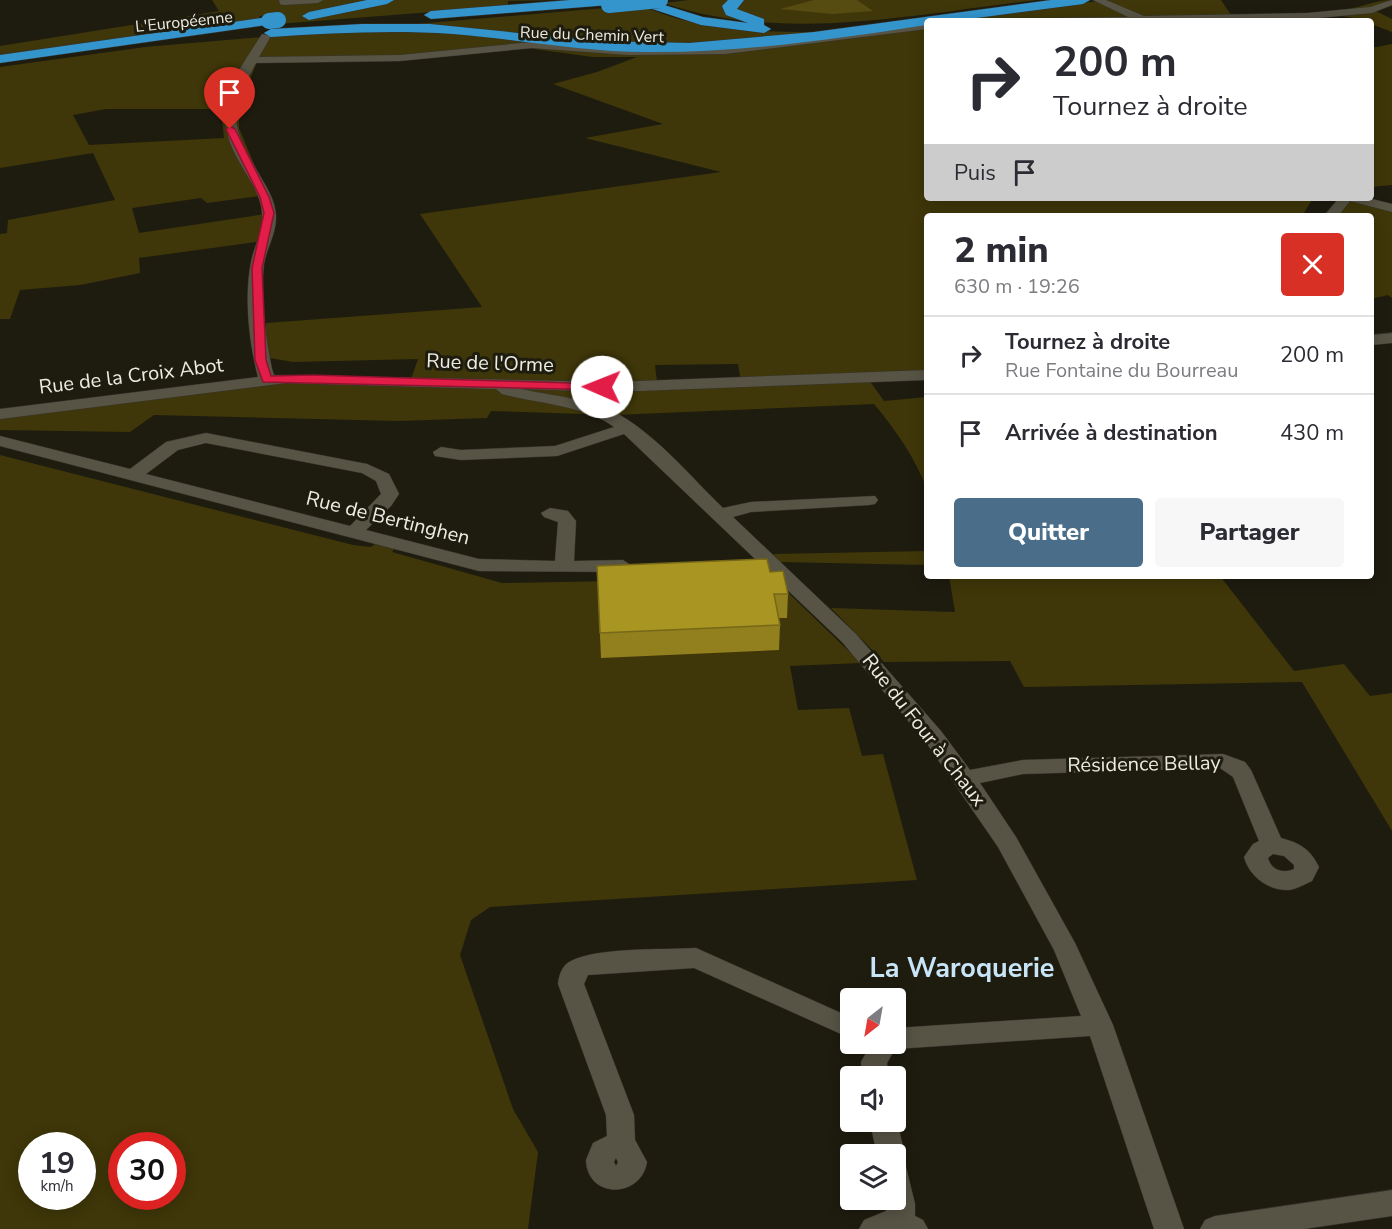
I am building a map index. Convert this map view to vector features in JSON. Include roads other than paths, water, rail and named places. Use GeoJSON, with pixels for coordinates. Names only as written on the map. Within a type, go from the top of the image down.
{"type":"FeatureCollection","features":[{"type":"Feature","properties":{"kind":"highway"},"geometry":{"type":"LineString","coordinates":[[270,28],[387,0]]}},
{"type":"Feature","properties":{"kind":"highway"},"geometry":{"type":"LineString","coordinates":[[477,0],[523,4],[605,2]]}},
{"type":"Feature","properties":{"kind":"highway"},"geometry":{"type":"LineString","coordinates":[[634,0],[701,21],[770,30],[832,29],[924,19]]}},
{"type":"Feature","properties":{"kind":"highway"},"geometry":{"type":"LineString","coordinates":[[644,0],[706,20],[774,27],[843,26],[1058,0]]}},
{"type":"Feature","properties":{"kind":"highway","name":"L'Européenne"},"geometry":{"type":"LineString","coordinates":[[0,61],[144,40],[270,28],[605,2],[660,0]]}},
{"type":"Feature","properties":{"kind":"highway"},"geometry":{"type":"LineString","coordinates":[[737,0],[729,9],[738,17],[785,25],[854,22],[951,13]]}},
{"type":"Feature","properties":{"kind":"highway"},"geometry":{"type":"LineString","coordinates":[[942,18],[1083,0]]}},
{"type":"Feature","properties":{"kind":"highway"},"geometry":{"type":"LineString","coordinates":[[934,18],[981,13]]}},
{"type":"Feature","properties":{"kind":"highway"},"geometry":{"type":"LineString","coordinates":[[270,28],[416,28],[586,45],[674,48],[750,43],[924,20]]}},
{"type":"Feature","properties":{"kind":"highway","name":"L'Européenne"},"geometry":{"type":"LineString","coordinates":[[0,61],[270,28]]}},
{"type":"Feature","properties":{"kind":"street"},"geometry":{"type":"LineString","coordinates":[[267,380],[260,360],[257,268],[269,213],[265,197],[235,141],[229,121],[235,94],[284,1],[318,0]]}},
{"type":"Feature","properties":{"kind":"street"},"geometry":{"type":"LineString","coordinates":[[1098,0],[1139,18]]}},
{"type":"Feature","properties":{"kind":"street"},"geometry":{"type":"LineString","coordinates":[[1227,18],[1335,14],[1379,8],[1392,2]]}},
{"type":"Feature","properties":{"kind":"street","name":"Rue du Chemin Vert"},"geometry":{"type":"LineString","coordinates":[[254,60],[385,58],[524,45],[629,52],[725,51],[924,26]]}},
{"type":"Feature","properties":{"kind":"street"},"geometry":{"type":"LineString","coordinates":[[1334,213],[1344,201]]}},
{"type":"Feature","properties":{"kind":"street"},"geometry":{"type":"LineString","coordinates":[[1365,201],[1392,208]]}},
{"type":"Feature","properties":{"kind":"street"},"geometry":{"type":"LineString","coordinates":[[1374,340],[1392,338]]}},
{"type":"Feature","properties":{"kind":"street","name":"Rue de l'Orme"},"geometry":{"type":"LineString","coordinates":[[267,380],[312,378],[501,385],[650,387],[924,375]]}},
{"type":"Feature","properties":{"kind":"street","name":"Rue de la Croix Abot"},"geometry":{"type":"LineString","coordinates":[[0,414],[267,380]]}},
{"type":"Feature","properties":{"kind":"street","name":"Rue du Four à Chaux"},"geometry":{"type":"LineString","coordinates":[[501,385],[513,392],[591,409],[626,428],[721,514],[871,660],[965,778],[1032,885],[1066,950],[1100,1025],[1169,1229]]}},
{"type":"Feature","properties":{"kind":"street"},"geometry":{"type":"LineString","coordinates":[[441,452],[461,455],[557,451],[626,428]]}},
{"type":"Feature","properties":{"kind":"street"},"geometry":{"type":"LineString","coordinates":[[133,476],[172,446],[206,438],[367,469],[383,477],[390,494],[386,502],[354,532]]}},
{"type":"Feature","properties":{"kind":"street","name":"Rue de Bertinghen"},"geometry":{"type":"LineString","coordinates":[[0,441],[490,567],[639,566]]}},
{"type":"Feature","properties":{"kind":"street"},"geometry":{"type":"LineString","coordinates":[[721,514],[751,507],[869,500]]}},
{"type":"Feature","properties":{"kind":"street"},"geometry":{"type":"LineString","coordinates":[[550,513],[562,515],[567,520],[564,567]]}},
{"type":"Feature","properties":{"kind":"street"},"geometry":{"type":"LineString","coordinates":[[751,566],[774,565]]}},
{"type":"Feature","properties":{"kind":"street","name":"Résidence Bellay"},"geometry":{"type":"LineString","coordinates":[[965,778],[1023,767],[1223,761],[1237,767],[1243,775],[1274,846]]}},
{"type":"Feature","properties":{"kind":"street"},"geometry":{"type":"LineString","coordinates":[[622,1147],[620,1115],[571,984],[572,975],[579,968],[595,963],[696,958],[840,1023]]}},
{"type":"Feature","properties":{"kind":"street"},"geometry":{"type":"LineString","coordinates":[[906,1038],[1100,1025]]}},
{"type":"Feature","properties":{"kind":"street"},"geometry":{"type":"LineString","coordinates":[[1215,1229],[1392,1203]]}},
{"type":"Feature","properties":{"kind":"street"},"geometry":{"type":"LineString","coordinates":[[896,1227],[900,1210]]}},
{"type":"Feature","properties":{"kind":"district","name":"La Waroquerie"},"geometry":{"type":"Point","coordinates":[962,968]}}]}
